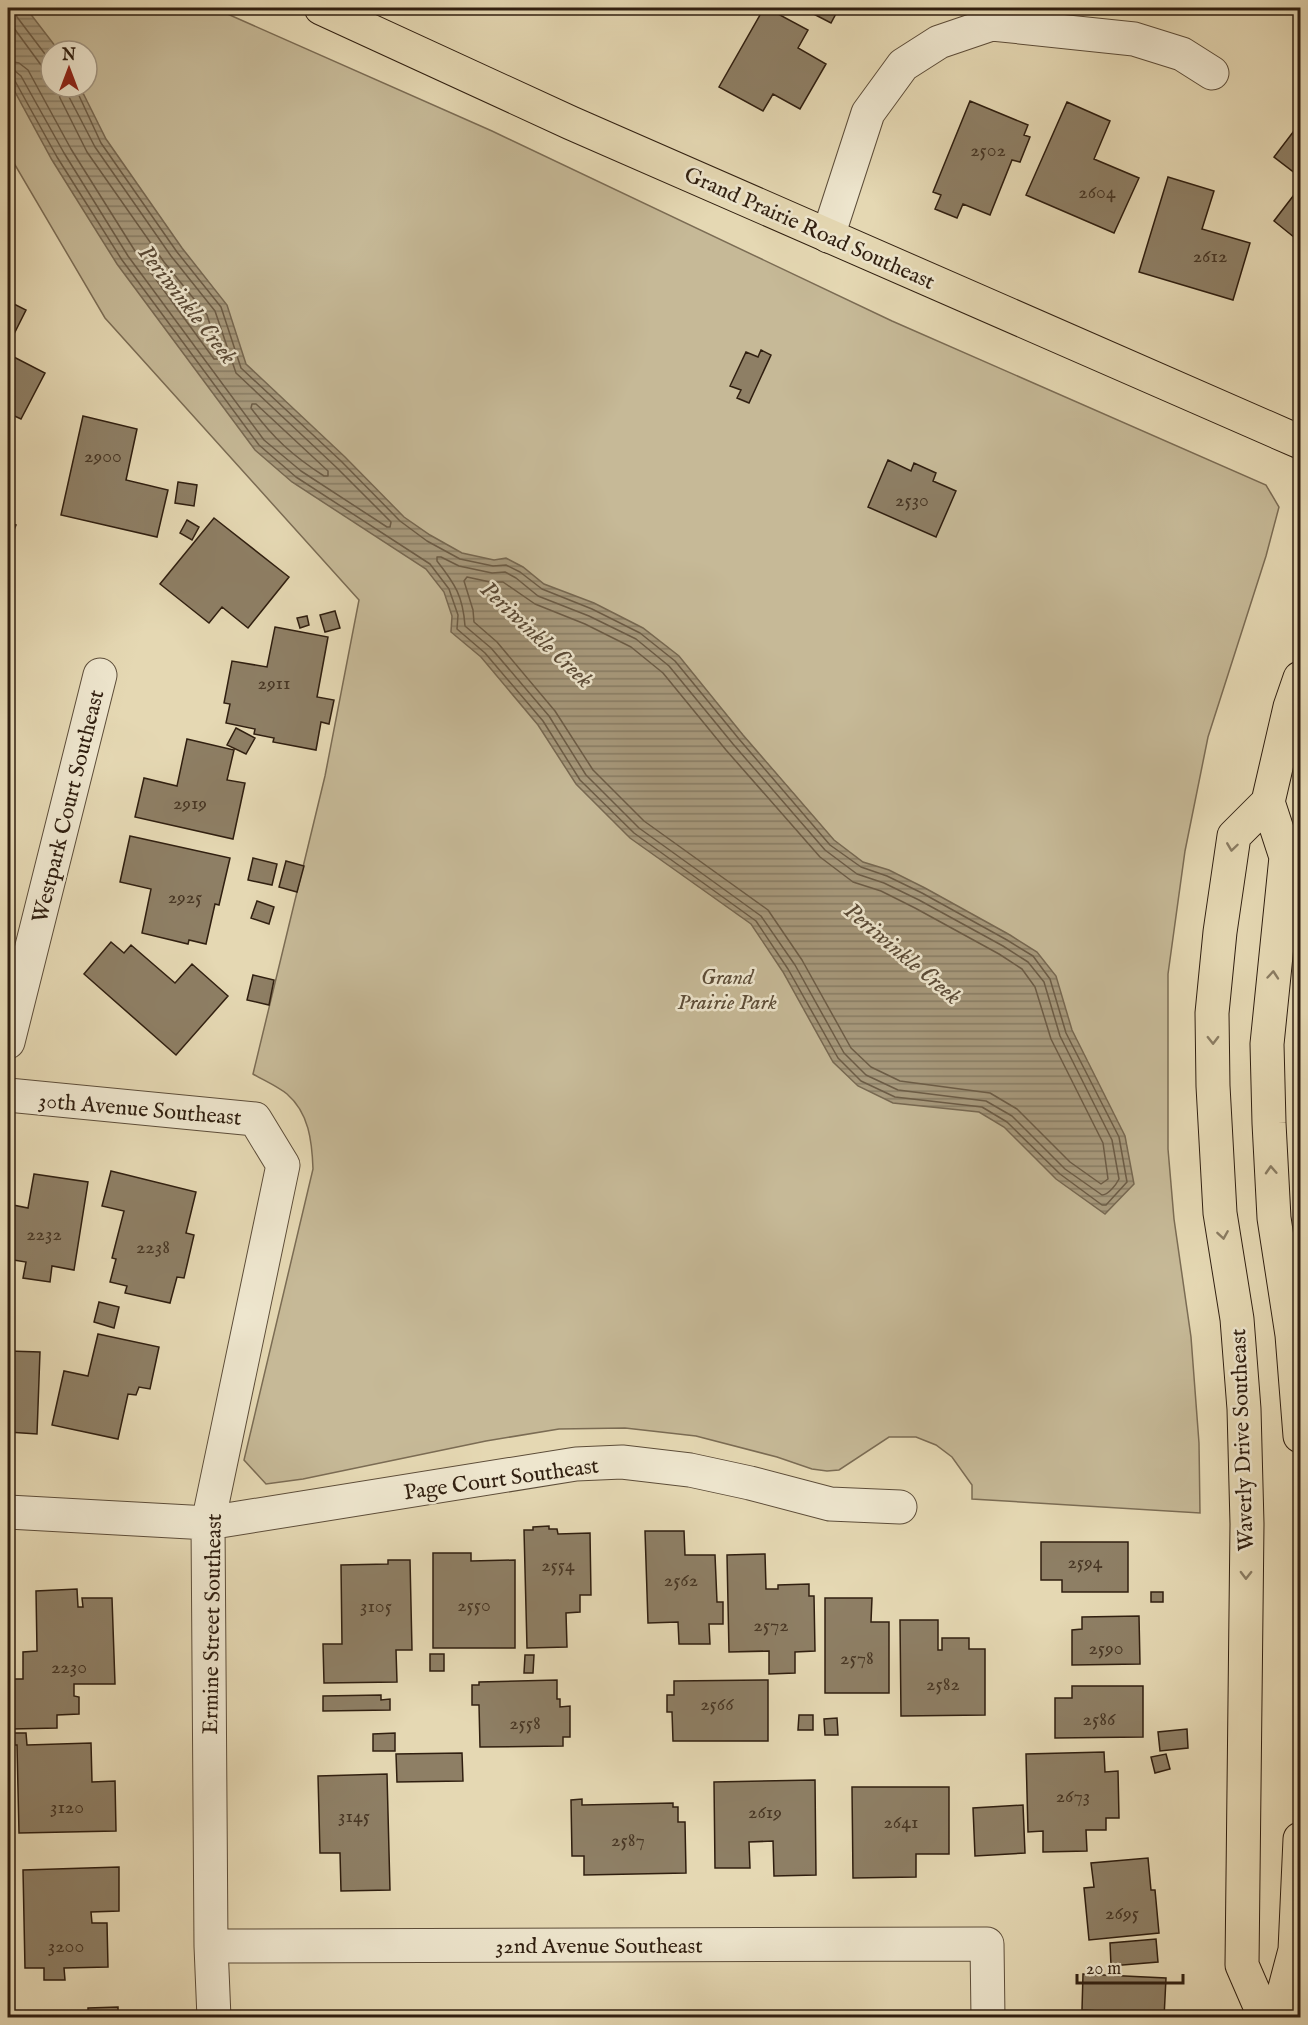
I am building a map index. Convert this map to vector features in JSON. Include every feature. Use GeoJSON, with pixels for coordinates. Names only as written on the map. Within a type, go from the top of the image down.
{"type":"FeatureCollection","features":[{"type":"Feature","properties":{"kind":"main road","name":"Grand Prairie Road Southeast"},"geometry":{"type":"LineString","coordinates":[[321,8],[572,123],[1300,442]]}},
{"type":"Feature","properties":{"kind":"main road"},"geometry":{"type":"LineString","coordinates":[[1300,678],[1290,707],[1268,802],[1287,857],[1267,1044],[1274,1218],[1292,1335],[1300,1437]]}},
{"type":"Feature","properties":{"kind":"main road","name":"Waverly Drive Southeast"},"geometry":{"type":"LineString","coordinates":[[1265,2018],[1242,1965],[1246,1524],[1244,1408],[1237,1319],[1220,1213],[1213,1086],[1212,1013],[1220,932],[1234,836],[1268,802]]}},
{"type":"Feature","properties":{"kind":"main road"},"geometry":{"type":"LineString","coordinates":[[1277,2018],[1295,1950],[1300,1839]]}},
{"type":"Feature","properties":{"kind":"street"},"geometry":{"type":"LineString","coordinates":[[828,236],[868,113],[903,65],[939,42],[992,24],[1134,39],[1182,54],[1212,73]]}},
{"type":"Feature","properties":{"kind":"street","name":"Westpark Court Southeast"},"geometry":{"type":"LineString","coordinates":[[8,1042],[100,675]]}},
{"type":"Feature","properties":{"kind":"street","name":"30th Avenue Southeast"},"geometry":{"type":"LineString","coordinates":[[8,1095],[255,1119],[283,1165]]}},
{"type":"Feature","properties":{"kind":"street","name":"Ermine Street Southeast"},"geometry":{"type":"LineString","coordinates":[[214,2018],[211,1946],[208,1523],[283,1165]]}},
{"type":"Feature","properties":{"kind":"street","name":"Page Court Southeast"},"geometry":{"type":"LineString","coordinates":[[8,1512],[208,1523],[576,1464],[622,1462],[690,1470],[830,1504],[900,1507]]}},
{"type":"Feature","properties":{"kind":"street","name":"32nd Avenue Southeast"},"geometry":{"type":"LineString","coordinates":[[211,1946],[987,1944],[988,2018]]}},
{"type":"Feature","properties":{"kind":"green space","name":"Grand Prairie Park"},"geometry":{"type":"Polygon","coordinates":[[[8,8],[214,8],[492,131],[892,321],[1266,485],[1279,507],[1266,556],[1208,737],[1185,851],[1168,974],[1168,1149],[1174,1219],[1191,1337],[1199,1443],[1200,1513],[972,1499],[972,1485],[952,1457],[936,1445],[916,1437],[889,1437],[839,1470],[827,1471],[812,1469],[777,1457],[696,1436],[625,1428],[559,1429],[486,1441],[303,1479],[266,1484],[244,1460],[313,1169],[308,1128],[300,1110],[287,1094],[253,1074],[325,776],[359,600],[105,318],[8,153],[8,8]]]}},
{"type":"Feature","properties":{"kind":"water","name":"Periwinkle Creek"},"geometry":{"type":"Polygon","coordinates":[[[8,8],[26,8],[50,39],[39,39],[39,99],[86,99],[106,139],[182,248],[227,305],[246,364],[345,457],[404,517],[462,553],[494,560],[506,558],[523,567],[544,584],[594,603],[643,628],[679,656],[743,735],[834,840],[863,862],[889,870],[925,888],[1037,952],[1056,976],[1072,1030],[1125,1136],[1134,1184],[1105,1214],[1056,1179],[1004,1127],[979,1112],[893,1103],[858,1086],[833,1062],[783,972],[751,924],[630,838],[576,784],[538,725],[481,657],[451,632],[452,616],[444,592],[426,569],[292,482],[255,450],[117,264],[52,160],[8,79],[8,8]]]}},
{"type":"Feature","properties":{"kind":"building"},"geometry":{"type":"Polygon","coordinates":[[[764,8],[808,30],[798,48],[826,64],[800,109],[773,94],[763,111],[719,87],[764,8]]]}},
{"type":"Feature","properties":{"kind":"building"},"geometry":{"type":"Polygon","coordinates":[[[802,8],[839,8],[831,23],[802,8]]]}},
{"type":"Feature","properties":{"kind":"building"},"geometry":{"type":"Polygon","coordinates":[[[970,101],[1028,125],[1024,135],[1030,137],[1020,162],[1012,160],[990,215],[963,204],[957,218],[935,209],[941,195],[933,192],[970,101]]]}},
{"type":"Feature","properties":{"kind":"building"},"geometry":{"type":"Polygon","coordinates":[[[1067,102],[1110,121],[1094,159],[1139,178],[1114,233],[1026,195],[1067,102]]]}},
{"type":"Feature","properties":{"kind":"building"},"geometry":{"type":"Polygon","coordinates":[[[1300,123],[1300,177],[1274,157],[1300,123]]]}},
{"type":"Feature","properties":{"kind":"building"},"geometry":{"type":"Polygon","coordinates":[[[1168,177],[1214,191],[1202,229],[1250,243],[1233,300],[1139,272],[1168,177]]]}},
{"type":"Feature","properties":{"kind":"building"},"geometry":{"type":"Polygon","coordinates":[[[1300,187],[1300,242],[1274,221],[1300,187]]]}},
{"type":"Feature","properties":{"kind":"building"},"geometry":{"type":"Polygon","coordinates":[[[8,301],[26,310],[8,346],[8,301]]]}},
{"type":"Feature","properties":{"kind":"building"},"geometry":{"type":"Polygon","coordinates":[[[761,350],[771,355],[749,403],[737,398],[741,390],[730,386],[746,352],[758,357],[761,350]]]}},
{"type":"Feature","properties":{"kind":"building"},"geometry":{"type":"Polygon","coordinates":[[[8,354],[45,373],[21,419],[8,413],[8,354]]]}},
{"type":"Feature","properties":{"kind":"building"},"geometry":{"type":"Polygon","coordinates":[[[83,416],[137,429],[126,480],[168,490],[157,537],[61,515],[83,416]]]}},
{"type":"Feature","properties":{"kind":"building"},"geometry":{"type":"Polygon","coordinates":[[[888,460],[911,471],[914,463],[936,473],[933,481],[956,491],[936,537],[868,507],[888,460]]]}},
{"type":"Feature","properties":{"kind":"building"},"geometry":{"type":"Polygon","coordinates":[[[178,482],[197,485],[194,506],[175,503],[178,482]]]}},
{"type":"Feature","properties":{"kind":"building"},"geometry":{"type":"Polygon","coordinates":[[[214,518],[289,577],[248,628],[222,607],[209,623],[160,584],[214,518]]]}},
{"type":"Feature","properties":{"kind":"building"},"geometry":{"type":"Polygon","coordinates":[[[187,520],[199,527],[192,540],[180,533],[187,520]]]}},
{"type":"Feature","properties":{"kind":"building"},"geometry":{"type":"Polygon","coordinates":[[[8,522],[16,525],[8,545],[8,522]]]}},
{"type":"Feature","properties":{"kind":"building"},"geometry":{"type":"Polygon","coordinates":[[[335,611],[340,628],[325,632],[320,615],[335,611]]]}},
{"type":"Feature","properties":{"kind":"building"},"geometry":{"type":"Polygon","coordinates":[[[307,616],[309,625],[300,628],[297,618],[307,616]]]}},
{"type":"Feature","properties":{"kind":"building"},"geometry":{"type":"Polygon","coordinates":[[[275,627],[328,637],[317,697],[334,700],[329,724],[321,722],[316,750],[273,742],[274,738],[254,734],[255,729],[226,723],[230,704],[224,703],[232,661],[267,667],[275,627]]]}},
{"type":"Feature","properties":{"kind":"building"},"geometry":{"type":"Polygon","coordinates":[[[236,728],[255,738],[246,754],[227,745],[236,728]]]}},
{"type":"Feature","properties":{"kind":"building"},"geometry":{"type":"Polygon","coordinates":[[[187,739],[234,750],[227,780],[245,783],[233,839],[135,817],[144,778],[177,786],[187,739]]]}},
{"type":"Feature","properties":{"kind":"building"},"geometry":{"type":"Polygon","coordinates":[[[130,836],[230,858],[219,905],[215,904],[206,944],[189,940],[188,944],[142,933],[151,889],[120,882],[130,836]]]}},
{"type":"Feature","properties":{"kind":"building"},"geometry":{"type":"Polygon","coordinates":[[[253,858],[277,864],[272,885],[248,880],[253,858]]]}},
{"type":"Feature","properties":{"kind":"building"},"geometry":{"type":"Polygon","coordinates":[[[286,861],[304,866],[297,892],[279,887],[286,861]]]}},
{"type":"Feature","properties":{"kind":"building"},"geometry":{"type":"Polygon","coordinates":[[[257,901],[274,907],[269,924],[251,918],[257,901]]]}},
{"type":"Feature","properties":{"kind":"building"},"geometry":{"type":"Polygon","coordinates":[[[111,942],[124,953],[131,945],[175,983],[192,964],[228,996],[176,1055],[84,974],[111,942]]]}},
{"type":"Feature","properties":{"kind":"building"},"geometry":{"type":"Polygon","coordinates":[[[253,975],[274,980],[269,1005],[247,1000],[253,975]]]}},
{"type":"Feature","properties":{"kind":"building"},"geometry":{"type":"Polygon","coordinates":[[[111,1171],[196,1192],[186,1233],[194,1235],[184,1278],[177,1277],[170,1303],[125,1293],[127,1286],[110,1282],[116,1259],[112,1258],[124,1211],[102,1206],[111,1171]]]}},
{"type":"Feature","properties":{"kind":"building"},"geometry":{"type":"Polygon","coordinates":[[[34,1174],[88,1182],[74,1270],[52,1266],[50,1282],[23,1278],[26,1262],[8,1259],[8,1204],[28,1208],[34,1174]]]}},
{"type":"Feature","properties":{"kind":"building"},"geometry":{"type":"Polygon","coordinates":[[[99,1302],[119,1307],[114,1328],[94,1322],[99,1302]]]}},
{"type":"Feature","properties":{"kind":"building"},"geometry":{"type":"Polygon","coordinates":[[[98,1334],[159,1347],[150,1389],[139,1387],[136,1395],[128,1394],[118,1439],[52,1425],[64,1371],[88,1376],[98,1334]]]}},
{"type":"Feature","properties":{"kind":"building"},"geometry":{"type":"Polygon","coordinates":[[[8,1351],[40,1352],[37,1434],[8,1432],[8,1351]]]}},
{"type":"Feature","properties":{"kind":"building"},"geometry":{"type":"Polygon","coordinates":[[[549,1526],[549,1529],[557,1529],[558,1534],[590,1533],[591,1595],[580,1595],[580,1612],[566,1613],[567,1647],[527,1648],[524,1530],[549,1526]]]}},
{"type":"Feature","properties":{"kind":"building"},"geometry":{"type":"Polygon","coordinates":[[[645,1531],[684,1531],[685,1555],[715,1555],[717,1602],[723,1602],[723,1624],[709,1624],[710,1644],[679,1644],[678,1622],[648,1623],[645,1531]]]}},
{"type":"Feature","properties":{"kind":"building"},"geometry":{"type":"Polygon","coordinates":[[[1041,1542],[1128,1542],[1128,1592],[1062,1592],[1062,1580],[1041,1580],[1041,1542]]]}},
{"type":"Feature","properties":{"kind":"building"},"geometry":{"type":"Polygon","coordinates":[[[433,1553],[471,1553],[471,1561],[515,1560],[515,1648],[433,1648],[433,1553]]]}},
{"type":"Feature","properties":{"kind":"building"},"geometry":{"type":"Polygon","coordinates":[[[765,1554],[766,1589],[778,1589],[778,1585],[809,1584],[809,1596],[814,1596],[815,1651],[795,1652],[795,1673],[769,1674],[769,1651],[729,1652],[727,1555],[765,1554]]]}},
{"type":"Feature","properties":{"kind":"building"},"geometry":{"type":"Polygon","coordinates":[[[388,1560],[410,1560],[412,1650],[396,1650],[397,1682],[324,1683],[323,1644],[342,1644],[341,1565],[388,1564],[388,1560]]]}},
{"type":"Feature","properties":{"kind":"building"},"geometry":{"type":"Polygon","coordinates":[[[77,1589],[78,1607],[83,1607],[82,1598],[112,1598],[115,1684],[74,1684],[74,1696],[79,1697],[79,1714],[57,1715],[57,1728],[12,1729],[11,1722],[8,1722],[10,1679],[23,1679],[23,1652],[37,1651],[36,1591],[77,1589]]]}},
{"type":"Feature","properties":{"kind":"building"},"geometry":{"type":"Polygon","coordinates":[[[1151,1592],[1163,1592],[1163,1602],[1151,1602],[1151,1592]]]}},
{"type":"Feature","properties":{"kind":"building"},"geometry":{"type":"Polygon","coordinates":[[[825,1598],[872,1598],[871,1622],[889,1622],[889,1693],[825,1693],[825,1598]]]}},
{"type":"Feature","properties":{"kind":"building"},"geometry":{"type":"Polygon","coordinates":[[[1139,1616],[1140,1664],[1072,1665],[1072,1630],[1082,1629],[1082,1617],[1139,1616]]]}},
{"type":"Feature","properties":{"kind":"building"},"geometry":{"type":"Polygon","coordinates":[[[900,1620],[938,1620],[938,1650],[942,1650],[942,1638],[969,1638],[969,1649],[985,1649],[985,1715],[901,1716],[900,1620]]]}},
{"type":"Feature","properties":{"kind":"building"},"geometry":{"type":"Polygon","coordinates":[[[430,1654],[444,1654],[444,1671],[430,1671],[430,1654]]]}},
{"type":"Feature","properties":{"kind":"building"},"geometry":{"type":"Polygon","coordinates":[[[525,1655],[534,1655],[533,1673],[524,1673],[525,1655]]]}},
{"type":"Feature","properties":{"kind":"building"},"geometry":{"type":"Polygon","coordinates":[[[557,1680],[557,1699],[560,1699],[560,1707],[570,1706],[570,1737],[563,1737],[563,1746],[480,1747],[479,1705],[472,1705],[472,1685],[479,1685],[479,1682],[557,1680]]]}},
{"type":"Feature","properties":{"kind":"building"},"geometry":{"type":"Polygon","coordinates":[[[768,1680],[768,1741],[673,1741],[672,1712],[667,1712],[667,1695],[674,1695],[674,1681],[768,1680]]]}},
{"type":"Feature","properties":{"kind":"building"},"geometry":{"type":"Polygon","coordinates":[[[1072,1686],[1143,1686],[1143,1737],[1055,1738],[1055,1698],[1072,1698],[1072,1686]]]}},
{"type":"Feature","properties":{"kind":"building"},"geometry":{"type":"Polygon","coordinates":[[[381,1695],[381,1700],[390,1699],[390,1710],[323,1711],[323,1696],[381,1695]]]}},
{"type":"Feature","properties":{"kind":"building"},"geometry":{"type":"Polygon","coordinates":[[[799,1715],[813,1715],[813,1730],[798,1730],[799,1715]]]}},
{"type":"Feature","properties":{"kind":"building"},"geometry":{"type":"Polygon","coordinates":[[[837,1718],[838,1735],[825,1735],[824,1719],[837,1718]]]}},
{"type":"Feature","properties":{"kind":"building"},"geometry":{"type":"Polygon","coordinates":[[[1187,1729],[1188,1748],[1160,1751],[1158,1732],[1187,1729]]]}},
{"type":"Feature","properties":{"kind":"building"},"geometry":{"type":"Polygon","coordinates":[[[11,1733],[26,1733],[27,1745],[91,1743],[92,1782],[115,1781],[116,1831],[19,1833],[17,1745],[11,1745],[11,1733]]]}},
{"type":"Feature","properties":{"kind":"building"},"geometry":{"type":"Polygon","coordinates":[[[395,1733],[395,1751],[373,1751],[373,1734],[395,1733]]]}},
{"type":"Feature","properties":{"kind":"building"},"geometry":{"type":"Polygon","coordinates":[[[1104,1752],[1105,1772],[1118,1771],[1119,1818],[1106,1818],[1106,1830],[1086,1830],[1087,1851],[1043,1852],[1043,1831],[1028,1832],[1026,1754],[1104,1752]]]}},
{"type":"Feature","properties":{"kind":"building"},"geometry":{"type":"Polygon","coordinates":[[[462,1753],[463,1781],[397,1782],[396,1754],[462,1753]]]}},
{"type":"Feature","properties":{"kind":"building"},"geometry":{"type":"Polygon","coordinates":[[[1166,1754],[1170,1769],[1155,1773],[1151,1757],[1166,1754]]]}},
{"type":"Feature","properties":{"kind":"building"},"geometry":{"type":"Polygon","coordinates":[[[387,1774],[390,1890],[341,1891],[340,1853],[320,1853],[318,1776],[387,1774]]]}},
{"type":"Feature","properties":{"kind":"building"},"geometry":{"type":"Polygon","coordinates":[[[815,1780],[816,1875],[774,1876],[773,1841],[749,1842],[750,1868],[715,1868],[714,1782],[815,1780]]]}},
{"type":"Feature","properties":{"kind":"building"},"geometry":{"type":"Polygon","coordinates":[[[852,1787],[949,1787],[949,1854],[916,1854],[916,1877],[853,1878],[852,1787]]]}},
{"type":"Feature","properties":{"kind":"building"},"geometry":{"type":"Polygon","coordinates":[[[582,1799],[582,1805],[673,1803],[673,1807],[678,1807],[678,1822],[685,1822],[686,1873],[584,1875],[584,1856],[572,1856],[571,1800],[582,1799]]]}},
{"type":"Feature","properties":{"kind":"building"},"geometry":{"type":"Polygon","coordinates":[[[1023,1805],[1025,1853],[975,1856],[973,1808],[1023,1805]]]}},
{"type":"Feature","properties":{"kind":"building"},"geometry":{"type":"Polygon","coordinates":[[[1148,1858],[1151,1890],[1155,1890],[1159,1933],[1089,1940],[1084,1888],[1094,1887],[1091,1863],[1148,1858]]]}},
{"type":"Feature","properties":{"kind":"building"},"geometry":{"type":"Polygon","coordinates":[[[119,1867],[119,1911],[91,1912],[92,1923],[107,1923],[108,1967],[64,1968],[65,1980],[44,1980],[44,1968],[25,1968],[23,1870],[119,1867]]]}},
{"type":"Feature","properties":{"kind":"building"},"geometry":{"type":"Polygon","coordinates":[[[1156,1939],[1158,1962],[1111,1966],[1110,1943],[1156,1939]]]}},
{"type":"Feature","properties":{"kind":"building"},"geometry":{"type":"Polygon","coordinates":[[[1083,1974],[1166,1978],[1164,2018],[1115,2018],[1115,2012],[1082,2010],[1083,1974]]]}},
{"type":"Feature","properties":{"kind":"building"},"geometry":{"type":"Polygon","coordinates":[[[118,2007],[118,2018],[45,2018],[45,2012],[88,2012],[88,2008],[118,2007]]]}}]}
